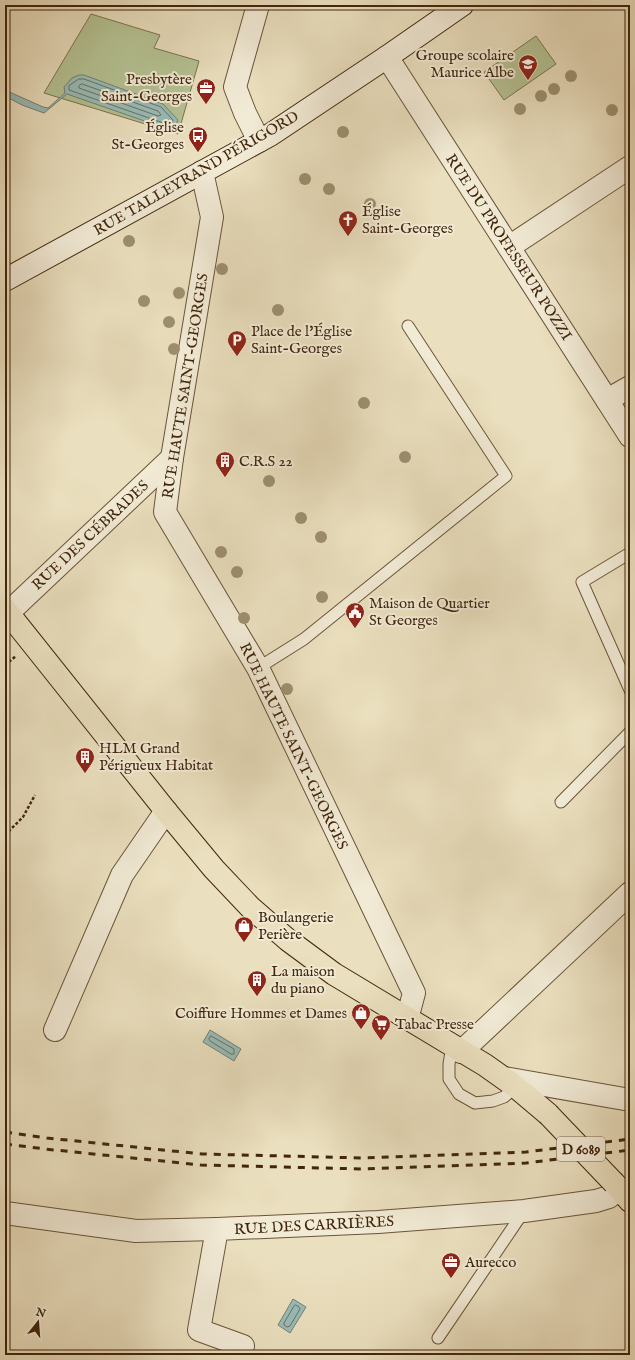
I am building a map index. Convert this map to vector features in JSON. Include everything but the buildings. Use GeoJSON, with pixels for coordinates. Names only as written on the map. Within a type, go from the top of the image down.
{"type":"FeatureCollection","features":[{"type":"Feature","properties":{"kind":"main road","name":"D 6089"},"geometry":{"type":"LineString","coordinates":[[7,611],[166,811],[214,869],[245,901],[288,940],[334,974],[484,1065],[510,1083],[548,1114],[623,1191]]}},
{"type":"Feature","properties":{"kind":"street"},"geometry":{"type":"LineString","coordinates":[[258,5],[235,87],[245,113],[259,141]]}},
{"type":"Feature","properties":{"kind":"street","name":"RUE TALLEYRAND PÉRIGORD"},"geometry":{"type":"LineString","coordinates":[[5,280],[259,141],[387,57],[462,5]]}},
{"type":"Feature","properties":{"kind":"street","name":"RUE DU PROFESSEUR POZZI"},"geometry":{"type":"LineString","coordinates":[[387,57],[630,436]]}},
{"type":"Feature","properties":{"kind":"street"},"geometry":{"type":"LineString","coordinates":[[509,247],[630,168]]}},
{"type":"Feature","properties":{"kind":"street","name":"RUE HAUTE SAINT-GEORGES"},"geometry":{"type":"LineString","coordinates":[[202,172],[212,217],[172,458],[165,512],[258,668],[414,994],[407,1019]]}},
{"type":"Feature","properties":{"kind":"street"},"geometry":{"type":"LineString","coordinates":[[607,400],[630,387]]}},
{"type":"Feature","properties":{"kind":"street","name":"RUE DES CÉBRADES"},"geometry":{"type":"LineString","coordinates":[[7,611],[172,458]]}},
{"type":"Feature","properties":{"kind":"street"},"geometry":{"type":"LineString","coordinates":[[55,1030],[122,875],[166,811]]}},
{"type":"Feature","properties":{"kind":"street"},"geometry":{"type":"LineString","coordinates":[[457,1049],[630,893]]}},
{"type":"Feature","properties":{"kind":"street"},"geometry":{"type":"LineString","coordinates":[[510,1083],[630,1100]]}},
{"type":"Feature","properties":{"kind":"street","name":"RUE DES CARRIÈRES"},"geometry":{"type":"LineString","coordinates":[[5,1213],[136,1231],[217,1229],[378,1222],[524,1211],[596,1201],[623,1191]]}},
{"type":"Feature","properties":{"kind":"street"},"geometry":{"type":"LineString","coordinates":[[217,1229],[199,1330],[243,1346]]}},
{"type":"Feature","properties":{"kind":"lane"},"geometry":{"type":"LineString","coordinates":[[258,668],[304,639],[506,476],[408,326]]}},
{"type":"Feature","properties":{"kind":"lane"},"geometry":{"type":"LineString","coordinates":[[630,553],[582,582],[630,690]]}},
{"type":"Feature","properties":{"kind":"lane"},"geometry":{"type":"LineString","coordinates":[[561,802],[630,732]]}},
{"type":"Feature","properties":{"kind":"lane"},"geometry":{"type":"LineString","coordinates":[[457,1049],[449,1064],[450,1079],[459,1094],[475,1103],[493,1101],[504,1096],[510,1083]]}},
{"type":"Feature","properties":{"kind":"lane"},"geometry":{"type":"LineString","coordinates":[[438,1338],[524,1211]]}},
{"type":"Feature","properties":{"kind":"path"},"geometry":{"type":"LineString","coordinates":[[5,835],[23,817],[35,795]]}},
{"type":"Feature","properties":{"kind":"green space"},"geometry":{"type":"Polygon","coordinates":[[[91,14],[160,35],[154,48],[199,61],[178,134],[44,93],[91,14]]]}},
{"type":"Feature","properties":{"kind":"green space"},"geometry":{"type":"Polygon","coordinates":[[[536,36],[556,64],[504,100],[484,72],[536,36]]]}},
{"type":"Feature","properties":{"kind":"water"},"geometry":{"type":"Polygon","coordinates":[[[79,75],[84,75],[163,104],[178,120],[173,131],[67,94],[44,113],[22,105],[5,96],[5,90],[48,108],[65,93],[64,87],[72,78],[79,75]]]}},
{"type":"Feature","properties":{"kind":"water"},"geometry":{"type":"Polygon","coordinates":[[[210,1030],[241,1049],[234,1061],[203,1042],[210,1030]]]}},
{"type":"Feature","properties":{"kind":"water"},"geometry":{"type":"Polygon","coordinates":[[[293,1299],[306,1307],[290,1333],[278,1325],[293,1299]]]}},
{"type":"Feature","properties":{"kind":"railway"},"geometry":{"type":"LineString","coordinates":[[5,1132],[47,1138],[202,1154],[364,1158],[526,1152],[630,1139]]}},
{"type":"Feature","properties":{"kind":"railway"},"geometry":{"type":"LineString","coordinates":[[5,1144],[201,1165],[363,1169],[526,1163],[630,1150]]}},
{"type":"Feature","properties":{"kind":"place","name":"Groupe scolaire Maurice Albe"},"geometry":{"type":"Point","coordinates":[528,81]}},
{"type":"Feature","properties":{"kind":"place","name":"Presbytère Saint-Georges"},"geometry":{"type":"Point","coordinates":[206,105]}},
{"type":"Feature","properties":{"kind":"place","name":"Église St-Georges"},"geometry":{"type":"Point","coordinates":[198,153]}},
{"type":"Feature","properties":{"kind":"place","name":"Église Saint-Georges"},"geometry":{"type":"Point","coordinates":[348,237]}},
{"type":"Feature","properties":{"kind":"place","name":"Place de l'Église Saint-Georges"},"geometry":{"type":"Point","coordinates":[237,357]}},
{"type":"Feature","properties":{"kind":"place","name":"C.R.S 22"},"geometry":{"type":"Point","coordinates":[225,478]}},
{"type":"Feature","properties":{"kind":"place","name":"Maison de Quartier St Georges"},"geometry":{"type":"Point","coordinates":[355,629]}},
{"type":"Feature","properties":{"kind":"place","name":"HLM Grand Périgueux Habitat"},"geometry":{"type":"Point","coordinates":[85,774]}},
{"type":"Feature","properties":{"kind":"place","name":"Boulangerie Perière"},"geometry":{"type":"Point","coordinates":[244,943]}},
{"type":"Feature","properties":{"kind":"place","name":"La maison du piano"},"geometry":{"type":"Point","coordinates":[257,997]}},
{"type":"Feature","properties":{"kind":"place","name":"Coiffure Hommes et Dames"},"geometry":{"type":"Point","coordinates":[361,1030]}},
{"type":"Feature","properties":{"kind":"place","name":"Tabac Presse"},"geometry":{"type":"Point","coordinates":[381,1041]}},
{"type":"Feature","properties":{"kind":"place","name":"Aurecco"},"geometry":{"type":"Point","coordinates":[451,1279]}}]}
